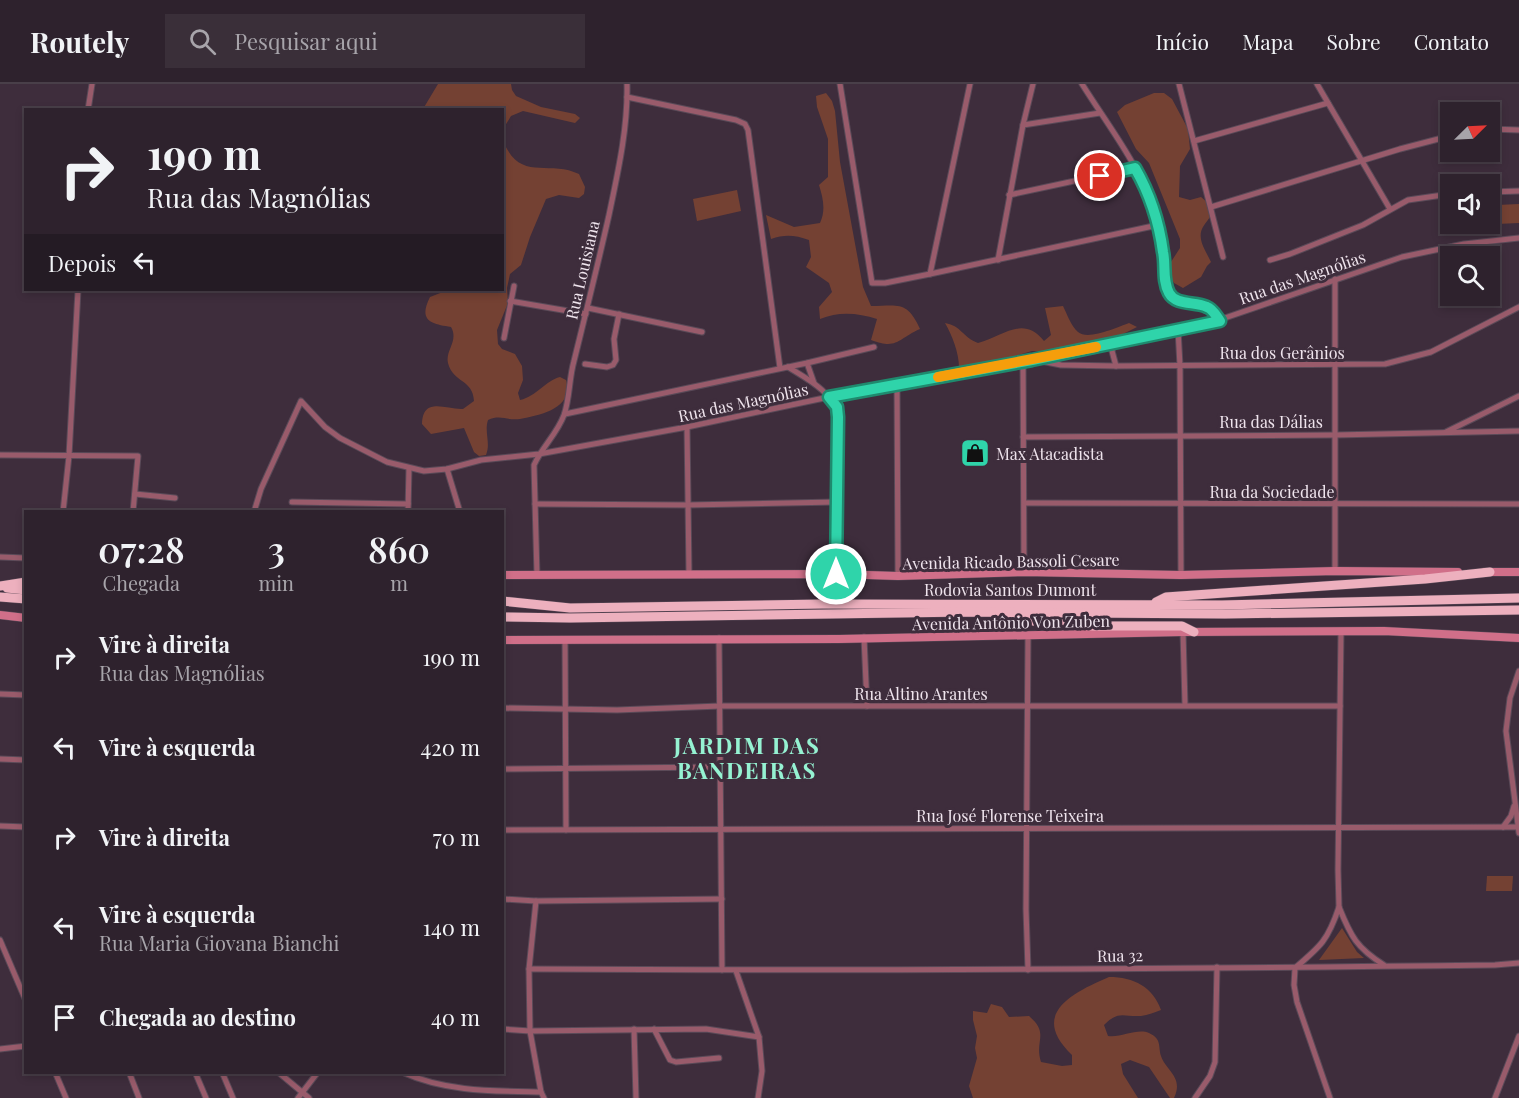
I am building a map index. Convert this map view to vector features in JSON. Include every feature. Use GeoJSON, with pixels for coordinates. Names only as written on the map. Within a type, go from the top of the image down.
{"type":"FeatureCollection","features":[{"type":"Feature","properties":{"kind":"highway"},"geometry":{"type":"LineString","coordinates":[[1151,603],[1166,597],[1425,579],[1490,572]]}},
{"type":"Feature","properties":{"kind":"highway"},"geometry":{"type":"LineString","coordinates":[[0,587],[24,582]]}},
{"type":"Feature","properties":{"kind":"highway"},"geometry":{"type":"LineString","coordinates":[[0,587],[24,590]]}},
{"type":"Feature","properties":{"kind":"highway"},"geometry":{"type":"LineString","coordinates":[[0,597],[24,599]]}},
{"type":"Feature","properties":{"kind":"highway","name":"Rodovia Santos Dumont"},"geometry":{"type":"LineString","coordinates":[[504,601],[570,608],[822,604],[1245,604],[1519,598]]}},
{"type":"Feature","properties":{"kind":"highway","name":"Rodovia Santos Dumont"},"geometry":{"type":"LineString","coordinates":[[504,617],[967,612],[1225,614],[1519,610]]}},
{"type":"Feature","properties":{"kind":"highway"},"geometry":{"type":"LineString","coordinates":[[967,612],[1047,623],[1093,626],[1182,626],[1194,632]]}},
{"type":"Feature","properties":{"kind":"street"},"geometry":{"type":"LineString","coordinates":[[88,108],[92,84]]}},
{"type":"Feature","properties":{"kind":"street","name":"Rua Louisiana"},"geometry":{"type":"LineString","coordinates":[[538,454],[549,443],[565,414],[570,373],[588,308],[614,189],[625,127],[627,84]]}},
{"type":"Feature","properties":{"kind":"street"},"geometry":{"type":"LineString","coordinates":[[840,84],[872,283],[930,274],[1158,225]]}},
{"type":"Feature","properties":{"kind":"street"},"geometry":{"type":"LineString","coordinates":[[930,274],[970,84]]}},
{"type":"Feature","properties":{"kind":"street"},"geometry":{"type":"LineString","coordinates":[[998,260],[1009,195],[1033,84]]}},
{"type":"Feature","properties":{"kind":"street"},"geometry":{"type":"LineString","coordinates":[[1082,84],[1135,168],[1150,200],[1164,254],[1164,277],[1168,291],[1178,301],[1206,306],[1220,321]]}},
{"type":"Feature","properties":{"kind":"street"},"geometry":{"type":"LineString","coordinates":[[1179,84],[1224,257]]}},
{"type":"Feature","properties":{"kind":"street"},"geometry":{"type":"LineString","coordinates":[[1317,84],[1390,209]]}},
{"type":"Feature","properties":{"kind":"street"},"geometry":{"type":"LineString","coordinates":[[627,98],[745,124],[750,141],[780,368]]}},
{"type":"Feature","properties":{"kind":"street"},"geometry":{"type":"LineString","coordinates":[[1194,141],[1328,103]]}},
{"type":"Feature","properties":{"kind":"street"},"geometry":{"type":"LineString","coordinates":[[1023,125],[1100,113]]}},
{"type":"Feature","properties":{"kind":"street"},"geometry":{"type":"LineString","coordinates":[[1500,129],[1519,130]]}},
{"type":"Feature","properties":{"kind":"street"},"geometry":{"type":"LineString","coordinates":[[1211,207],[1440,139]]}},
{"type":"Feature","properties":{"kind":"street"},"geometry":{"type":"LineString","coordinates":[[1009,195],[1135,168]]}},
{"type":"Feature","properties":{"kind":"street"},"geometry":{"type":"LineString","coordinates":[[1500,192],[1519,192]]}},
{"type":"Feature","properties":{"kind":"street"},"geometry":{"type":"LineString","coordinates":[[1270,260],[1363,225],[1408,200],[1440,195]]}},
{"type":"Feature","properties":{"kind":"street","name":"Rua das Magnólias"},"geometry":{"type":"LineString","coordinates":[[255,510],[261,489],[301,401],[340,438],[387,462],[424,471],[447,469],[481,460],[538,454],[687,427],[1220,321],[1402,257],[1464,244],[1519,238]]}},
{"type":"Feature","properties":{"kind":"street"},"geometry":{"type":"LineString","coordinates":[[1335,279],[1335,571]]}},
{"type":"Feature","properties":{"kind":"street"},"geometry":{"type":"LineString","coordinates":[[504,338],[513,286]]}},
{"type":"Feature","properties":{"kind":"street"},"geometry":{"type":"LineString","coordinates":[[63,510],[69,456],[78,291]]}},
{"type":"Feature","properties":{"kind":"street"},"geometry":{"type":"LineString","coordinates":[[510,301],[586,314]]}},
{"type":"Feature","properties":{"kind":"street","name":"Rua dos Gerânios"},"geometry":{"type":"LineString","coordinates":[[1032,360],[1061,364],[1116,366],[1386,364],[1431,352],[1519,307]]}},
{"type":"Feature","properties":{"kind":"street"},"geometry":{"type":"LineString","coordinates":[[588,308],[702,332]]}},
{"type":"Feature","properties":{"kind":"street"},"geometry":{"type":"LineString","coordinates":[[585,364],[607,367],[613,365],[616,360],[614,339],[619,314]]}},
{"type":"Feature","properties":{"kind":"street"},"geometry":{"type":"LineString","coordinates":[[1178,329],[1181,575]]}},
{"type":"Feature","properties":{"kind":"street"},"geometry":{"type":"LineString","coordinates":[[1114,343],[1112,351],[1116,366]]}},
{"type":"Feature","properties":{"kind":"street"},"geometry":{"type":"LineString","coordinates":[[565,414],[874,347]]}},
{"type":"Feature","properties":{"kind":"street"},"geometry":{"type":"LineString","coordinates":[[1023,361],[1024,572]]}},
{"type":"Feature","properties":{"kind":"street"},"geometry":{"type":"LineString","coordinates":[[807,363],[815,385]]}},
{"type":"Feature","properties":{"kind":"street"},"geometry":{"type":"LineString","coordinates":[[788,367],[815,385],[837,407],[836,574]]}},
{"type":"Feature","properties":{"kind":"street"},"geometry":{"type":"LineString","coordinates":[[897,385],[898,576]]}},
{"type":"Feature","properties":{"kind":"street"},"geometry":{"type":"LineString","coordinates":[[1444,432],[1519,396]]}},
{"type":"Feature","properties":{"kind":"street"},"geometry":{"type":"LineString","coordinates":[[687,427],[689,574]]}},
{"type":"Feature","properties":{"kind":"street","name":"Rua das Dálias"},"geometry":{"type":"LineString","coordinates":[[1023,436],[1335,435],[1519,431]]}},
{"type":"Feature","properties":{"kind":"street"},"geometry":{"type":"LineString","coordinates":[[537,575],[534,465],[538,454]]}},
{"type":"Feature","properties":{"kind":"street"},"geometry":{"type":"LineString","coordinates":[[0,455],[138,456],[134,510]]}},
{"type":"Feature","properties":{"kind":"street"},"geometry":{"type":"LineString","coordinates":[[408,510],[409,468]]}},
{"type":"Feature","properties":{"kind":"street"},"geometry":{"type":"LineString","coordinates":[[447,469],[459,510]]}},
{"type":"Feature","properties":{"kind":"street"},"geometry":{"type":"LineString","coordinates":[[135,494],[175,498]]}},
{"type":"Feature","properties":{"kind":"street"},"geometry":{"type":"LineString","coordinates":[[292,502],[408,504]]}},
{"type":"Feature","properties":{"kind":"street"},"geometry":{"type":"LineString","coordinates":[[535,504],[688,506],[836,502]]}},
{"type":"Feature","properties":{"kind":"street","name":"Rua da Sociedade"},"geometry":{"type":"LineString","coordinates":[[1024,503],[1519,504]]}},
{"type":"Feature","properties":{"kind":"street"},"geometry":{"type":"LineString","coordinates":[[0,557],[24,558]]}},
{"type":"Feature","properties":{"kind":"street","name":"Avenida Ricado Bassoli Cesare"},"geometry":{"type":"LineString","coordinates":[[504,575],[836,574],[898,576],[1024,572],[1181,575],[1335,571],[1519,572]]}},
{"type":"Feature","properties":{"kind":"street"},"geometry":{"type":"LineString","coordinates":[[0,615],[24,618]]}},
{"type":"Feature","properties":{"kind":"street"},"geometry":{"type":"LineString","coordinates":[[1183,632],[1185,705]]}},
{"type":"Feature","properties":{"kind":"street","name":"Avenida Antônio Von Zuben"},"geometry":{"type":"LineString","coordinates":[[504,640],[864,638],[1183,632],[1393,632],[1518,640]]}},
{"type":"Feature","properties":{"kind":"street"},"geometry":{"type":"LineString","coordinates":[[1341,632],[1339,907],[1352,937],[1360,948],[1386,967]]}},
{"type":"Feature","properties":{"kind":"street"},"geometry":{"type":"LineString","coordinates":[[1028,636],[1026,828],[1028,970]]}},
{"type":"Feature","properties":{"kind":"street"},"geometry":{"type":"LineString","coordinates":[[719,638],[722,970]]}},
{"type":"Feature","properties":{"kind":"street"},"geometry":{"type":"LineString","coordinates":[[864,638],[867,706]]}},
{"type":"Feature","properties":{"kind":"street"},"geometry":{"type":"LineString","coordinates":[[565,641],[566,830]]}},
{"type":"Feature","properties":{"kind":"street"},"geometry":{"type":"LineString","coordinates":[[1518,830],[1506,731],[1510,698],[1519,671]]}},
{"type":"Feature","properties":{"kind":"street"},"geometry":{"type":"LineString","coordinates":[[0,694],[24,695]]}},
{"type":"Feature","properties":{"kind":"street","name":"Rua Altino Arantes"},"geometry":{"type":"LineString","coordinates":[[504,708],[617,710],[720,706],[1340,706]]}},
{"type":"Feature","properties":{"kind":"street"},"geometry":{"type":"LineString","coordinates":[[0,759],[24,760]]}},
{"type":"Feature","properties":{"kind":"street"},"geometry":{"type":"LineString","coordinates":[[504,769],[720,767]]}},
{"type":"Feature","properties":{"kind":"street"},"geometry":{"type":"LineString","coordinates":[[1503,827],[1511,816],[1515,802]]}},
{"type":"Feature","properties":{"kind":"street"},"geometry":{"type":"LineString","coordinates":[[0,826],[24,827]]}},
{"type":"Feature","properties":{"kind":"street","name":"Rua José Florense Teixeira"},"geometry":{"type":"LineString","coordinates":[[504,830],[1340,827],[1503,827],[1518,830]]}},
{"type":"Feature","properties":{"kind":"street"},"geometry":{"type":"LineString","coordinates":[[504,899],[536,901],[722,899]]}},
{"type":"Feature","properties":{"kind":"street"},"geometry":{"type":"LineString","coordinates":[[408,1074],[441,1085],[472,1090],[542,1095],[530,1031],[529,969],[536,901]]}},
{"type":"Feature","properties":{"kind":"street"},"geometry":{"type":"LineString","coordinates":[[1330,1098],[1297,1002],[1294,985],[1295,968],[1322,945],[1328,936],[1339,907]]}},
{"type":"Feature","properties":{"kind":"street"},"geometry":{"type":"LineString","coordinates":[[0,940],[24,996]]}},
{"type":"Feature","properties":{"kind":"street","name":"Rua 32"},"geometry":{"type":"LineString","coordinates":[[529,969],[1028,970],[1386,967],[1519,963]]}},
{"type":"Feature","properties":{"kind":"street"},"geometry":{"type":"LineString","coordinates":[[1195,1098],[1210,1076],[1215,1062],[1217,967]]}},
{"type":"Feature","properties":{"kind":"street"},"geometry":{"type":"LineString","coordinates":[[736,971],[759,1037],[762,1071],[758,1098]]}},
{"type":"Feature","properties":{"kind":"street"},"geometry":{"type":"LineString","coordinates":[[504,1029],[530,1031],[706,1029],[759,1037]]}},
{"type":"Feature","properties":{"kind":"street"},"geometry":{"type":"LineString","coordinates":[[633,1029],[636,1098]]}},
{"type":"Feature","properties":{"kind":"street"},"geometry":{"type":"LineString","coordinates":[[654,1029],[670,1060],[676,1062],[719,1058]]}},
{"type":"Feature","properties":{"kind":"street"},"geometry":{"type":"LineString","coordinates":[[1495,1098],[1519,1036]]}},
{"type":"Feature","properties":{"kind":"street"},"geometry":{"type":"LineString","coordinates":[[0,1049],[24,1046]]}},
{"type":"Feature","properties":{"kind":"street"},"geometry":{"type":"LineString","coordinates":[[57,1074],[66,1098]]}},
{"type":"Feature","properties":{"kind":"street"},"geometry":{"type":"LineString","coordinates":[[130,1074],[139,1098]]}},
{"type":"Feature","properties":{"kind":"street"},"geometry":{"type":"LineString","coordinates":[[196,1074],[206,1098]]}},
{"type":"Feature","properties":{"kind":"street"},"geometry":{"type":"LineString","coordinates":[[223,1074],[233,1098]]}},
{"type":"Feature","properties":{"kind":"street"},"geometry":{"type":"LineString","coordinates":[[280,1074],[300,1096],[309,1098]]}},
{"type":"Feature","properties":{"kind":"street"},"geometry":{"type":"LineString","coordinates":[[300,1096],[316,1074]]}},
{"type":"Feature","properties":{"kind":"shaded area"},"geometry":{"type":"Polygon","coordinates":[[[438,84],[511,84],[516,96],[541,107],[575,114],[580,118],[575,123],[523,111],[511,116],[504,127],[504,108],[424,108],[438,84]]]}},
{"type":"Feature","properties":{"kind":"shaded area"},"geometry":{"type":"Polygon","coordinates":[[[826,93],[835,111],[840,162],[863,287],[871,306],[895,306],[906,309],[911,313],[920,329],[892,344],[871,340],[877,319],[848,314],[820,319],[819,307],[832,292],[829,283],[806,267],[811,257],[809,240],[790,236],[771,239],[766,215],[794,227],[820,223],[822,218],[823,204],[819,185],[828,177],[828,139],[817,107],[816,96],[826,93]]]}},
{"type":"Feature","properties":{"kind":"shaded area"},"geometry":{"type":"Polygon","coordinates":[[[1154,93],[1164,93],[1172,99],[1188,129],[1190,149],[1180,166],[1179,197],[1190,200],[1201,197],[1208,203],[1212,213],[1201,233],[1203,246],[1211,262],[1201,277],[1183,288],[1174,283],[1169,275],[1169,265],[1180,248],[1180,239],[1149,163],[1136,149],[1117,112],[1125,105],[1154,93]]]}},
{"type":"Feature","properties":{"kind":"shaded area"},"geometry":{"type":"Polygon","coordinates":[[[504,142],[517,161],[526,166],[557,168],[579,174],[585,187],[584,194],[579,198],[559,195],[546,199],[521,265],[510,274],[507,288],[508,303],[497,330],[498,344],[502,349],[515,354],[522,366],[523,380],[518,393],[520,400],[560,377],[566,380],[565,397],[561,404],[538,415],[520,419],[488,420],[486,455],[479,456],[474,452],[464,428],[431,434],[422,424],[423,415],[431,407],[463,409],[474,401],[470,389],[454,374],[448,363],[448,354],[453,341],[451,327],[432,323],[426,316],[425,311],[430,297],[445,291],[504,291],[504,142]]]}},
{"type":"Feature","properties":{"kind":"shaded area"},"geometry":{"type":"Polygon","coordinates":[[[737,190],[741,211],[697,221],[693,199],[737,190]]]}},
{"type":"Feature","properties":{"kind":"shaded area"},"geometry":{"type":"Polygon","coordinates":[[[1519,204],[1519,223],[1500,224],[1500,205],[1519,204]]]}},
{"type":"Feature","properties":{"kind":"shaded area"},"geometry":{"type":"Polygon","coordinates":[[[1063,306],[1073,327],[1083,334],[1103,332],[1129,323],[1137,327],[1107,342],[1052,352],[1032,351],[1009,358],[959,367],[955,344],[945,323],[951,324],[978,343],[1021,328],[1036,333],[1044,341],[1051,335],[1045,308],[1063,306]]]}},
{"type":"Feature","properties":{"kind":"shaded area"},"geometry":{"type":"Polygon","coordinates":[[[1487,876],[1513,876],[1512,891],[1486,891],[1487,876]]]}},
{"type":"Feature","properties":{"kind":"shaded area"},"geometry":{"type":"Polygon","coordinates":[[[1342,928],[1357,952],[1364,958],[1319,960],[1342,928]]]}},
{"type":"Feature","properties":{"kind":"shaded area"},"geometry":{"type":"Polygon","coordinates":[[[1109,977],[1134,981],[1148,989],[1157,1002],[1161,1010],[1141,1016],[1121,1015],[1114,1017],[1104,1025],[1108,1036],[1144,1032],[1156,1038],[1163,1061],[1176,1079],[1177,1091],[1174,1098],[1170,1098],[1149,1067],[1130,1060],[1121,1064],[1123,1074],[1138,1098],[973,1098],[969,1086],[977,1058],[975,1048],[977,1036],[973,1011],[987,1013],[991,1004],[1002,1007],[1009,1017],[1029,1016],[1039,1028],[1041,1062],[1062,1066],[1072,1065],[1072,1055],[1060,1041],[1054,1028],[1055,1017],[1060,1007],[1070,998],[1109,977]]]}},
{"type":"Feature","properties":{"kind":"slow traffic"},"geometry":{"type":"LineString","coordinates":[[938,377],[1096,347]]}},
{"type":"Feature","properties":{"kind":"place","name":"Max Atacadista"},"geometry":{"type":"Point","coordinates":[975,453]}},
{"type":"Feature","properties":{"kind":"district","name":"JARDIM DAS BANDEIRAS"},"geometry":{"type":"Point","coordinates":[747,758]}},
{"type":"Feature","properties":{"kind":"route"},"geometry":{"type":"LineString","coordinates":[[836,574],[838,417],[837,407],[829,397],[1032,360],[1220,321],[1206,306],[1178,301],[1168,291],[1164,277],[1164,254],[1154,210],[1135,168],[1100,176]]}}]}
